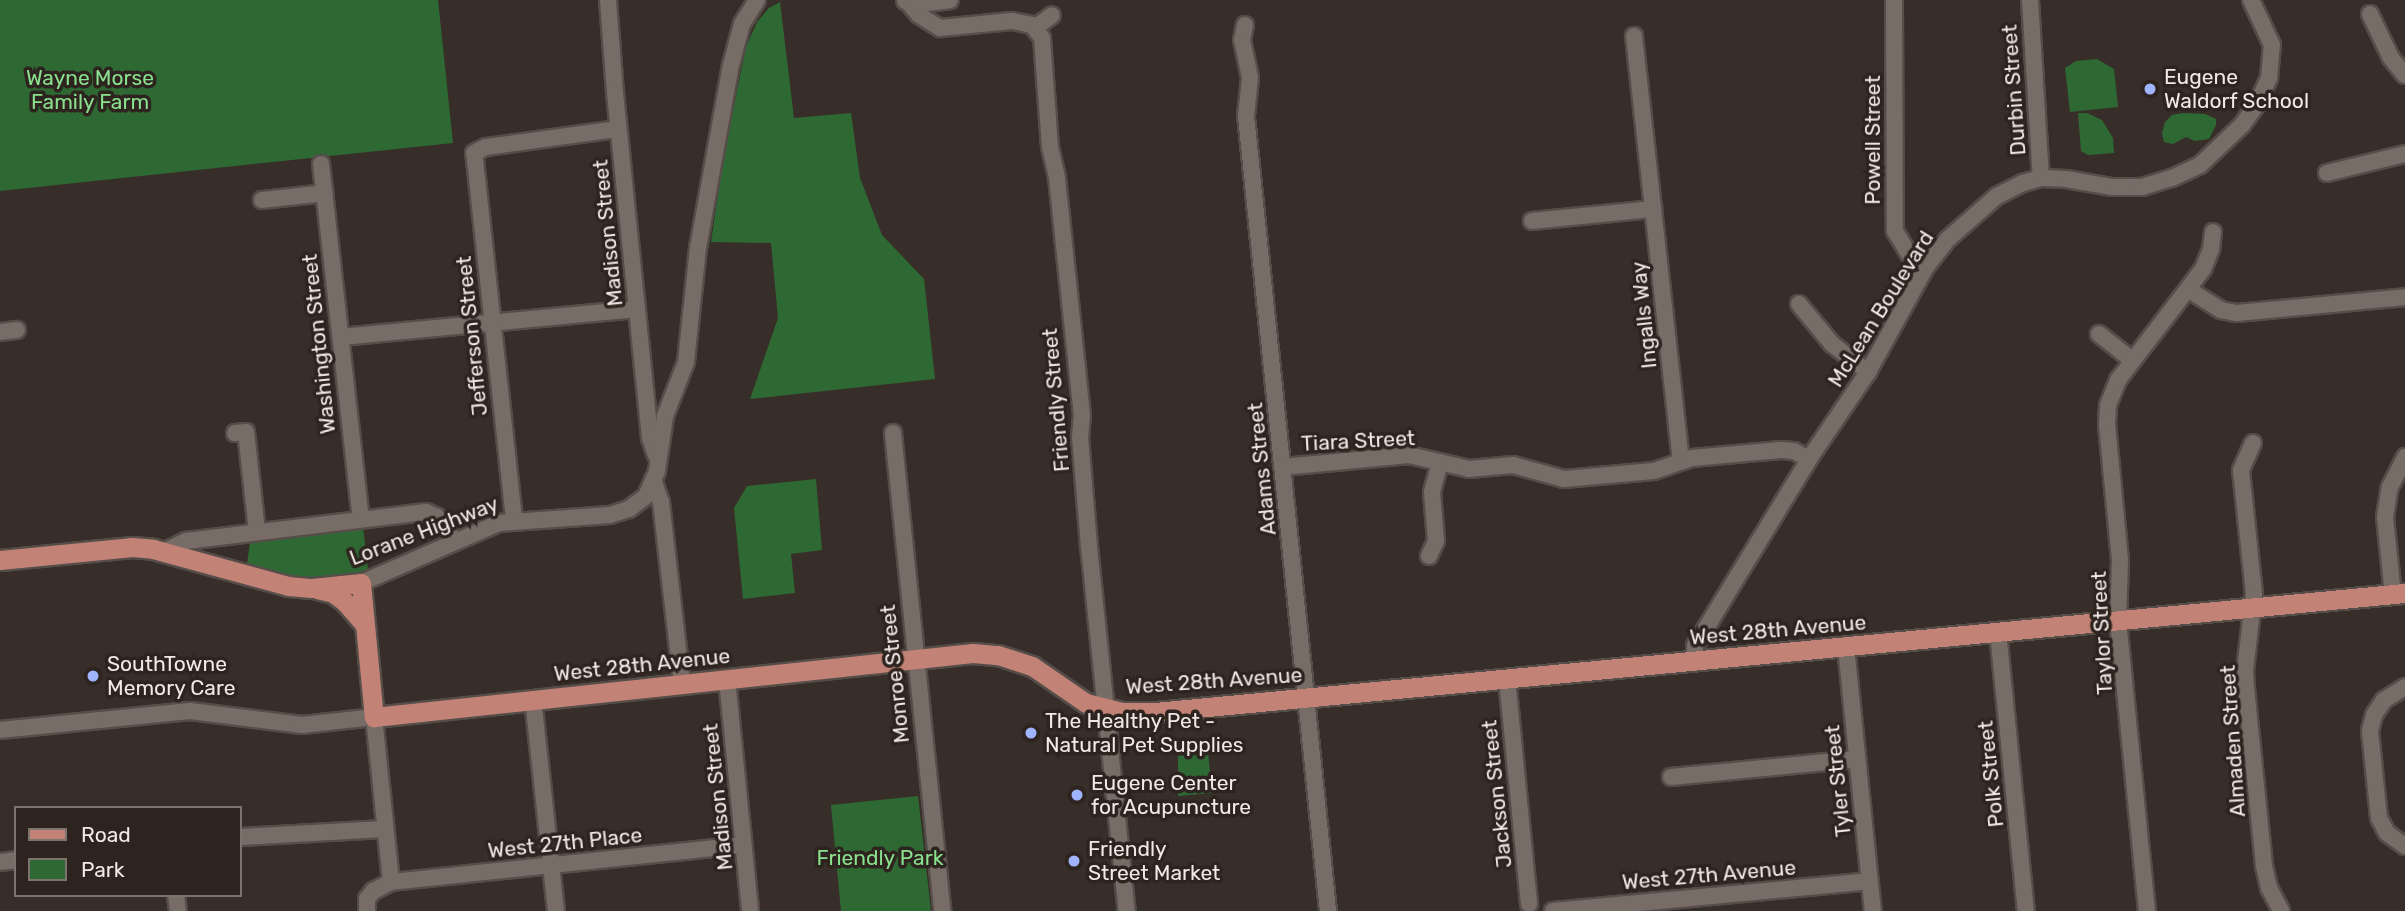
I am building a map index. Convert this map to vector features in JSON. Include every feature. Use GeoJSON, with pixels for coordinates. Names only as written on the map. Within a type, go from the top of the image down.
{"type":"FeatureCollection","features":[{"type":"Feature","properties":{"kind":"main road","name":"Lorane Highway"},"geometry":{"type":"LineString","coordinates":[[0,560],[124,547],[164,552],[278,584],[312,588],[361,583]]}},
{"type":"Feature","properties":{"kind":"main road"},"geometry":{"type":"LineString","coordinates":[[361,583],[374,717]]}},
{"type":"Feature","properties":{"kind":"main road"},"geometry":{"type":"LineString","coordinates":[[312,588],[333,593],[343,600],[364,624]]}},
{"type":"Feature","properties":{"kind":"main road","name":"West 28th Avenue"},"geometry":{"type":"LineString","coordinates":[[374,717],[973,653],[1008,658],[1040,670],[1081,700],[1106,709],[1155,712],[2399,594]]}},
{"type":"Feature","properties":{"kind":"main road"},"geometry":{"type":"LineString","coordinates":[[370,685],[389,702],[426,711]]}},
{"type":"Feature","properties":{"kind":"street","name":"Madison Street"},"geometry":{"type":"LineString","coordinates":[[608,0],[618,129],[650,438],[659,461]]}},
{"type":"Feature","properties":{"kind":"street"},"geometry":{"type":"LineString","coordinates":[[682,683],[661,502],[654,482],[665,416],[686,362],[698,248],[731,65],[742,24],[757,0]]}},
{"type":"Feature","properties":{"kind":"street"},"geometry":{"type":"LineString","coordinates":[[904,0],[919,4],[950,0]]}},
{"type":"Feature","properties":{"kind":"street"},"geometry":{"type":"LineString","coordinates":[[904,0],[919,15],[940,28],[1012,21],[1026,23],[1035,28],[1052,15]]}},
{"type":"Feature","properties":{"kind":"street","name":"Powell Street"},"geometry":{"type":"LineString","coordinates":[[1894,0],[1895,231],[1909,254],[1926,267]]}},
{"type":"Feature","properties":{"kind":"street","name":"Durbin Street"},"geometry":{"type":"LineString","coordinates":[[2030,0],[2041,178]]}},
{"type":"Feature","properties":{"kind":"street","name":"McLean Boulevard"},"geometry":{"type":"LineString","coordinates":[[1695,661],[1695,646],[1808,459],[1868,372],[1926,267],[1948,239],[1997,196],[2041,178],[2112,187],[2142,187],[2172,178],[2203,162],[2242,125],[2257,104],[2269,78],[2272,45],[2251,0]]}},
{"type":"Feature","properties":{"kind":"street"},"geometry":{"type":"LineString","coordinates":[[2370,14],[2391,58],[2405,75]]}},
{"type":"Feature","properties":{"kind":"street","name":"Adams Street"},"geometry":{"type":"LineString","coordinates":[[1245,25],[1242,47],[1250,78],[1246,116],[1328,911]]}},
{"type":"Feature","properties":{"kind":"street","name":"Friendly Street"},"geometry":{"type":"LineString","coordinates":[[1035,28],[1044,49],[1050,147],[1057,178],[1082,415],[1080,437],[1126,911]]}},
{"type":"Feature","properties":{"kind":"street","name":"Ingalls Way"},"geometry":{"type":"LineString","coordinates":[[1634,36],[1681,461]]}},
{"type":"Feature","properties":{"kind":"street","name":"Jefferson Street"},"geometry":{"type":"LineString","coordinates":[[514,519],[474,155],[477,149],[618,129]]}},
{"type":"Feature","properties":{"kind":"street"},"geometry":{"type":"LineString","coordinates":[[2327,173],[2405,154]]}},
{"type":"Feature","properties":{"kind":"street","name":"Washington Street"},"geometry":{"type":"LineString","coordinates":[[321,164],[362,519]]}},
{"type":"Feature","properties":{"kind":"street"},"geometry":{"type":"LineString","coordinates":[[262,201],[325,193]]}},
{"type":"Feature","properties":{"kind":"street"},"geometry":{"type":"LineString","coordinates":[[1532,221],[1653,209]]}},
{"type":"Feature","properties":{"kind":"street","name":"Taylor Street"},"geometry":{"type":"LineString","coordinates":[[2147,911],[2118,621],[2120,560],[2106,424],[2111,392],[2132,360],[2189,290],[2207,259],[2213,232]]}},
{"type":"Feature","properties":{"kind":"street"},"geometry":{"type":"LineString","coordinates":[[2189,290],[2221,310],[2237,313],[2405,297]]}},
{"type":"Feature","properties":{"kind":"street"},"geometry":{"type":"LineString","coordinates":[[1799,304],[1832,344],[1868,372]]}},
{"type":"Feature","properties":{"kind":"street"},"geometry":{"type":"LineString","coordinates":[[341,337],[637,309]]}},
{"type":"Feature","properties":{"kind":"street"},"geometry":{"type":"LineString","coordinates":[[0,332],[17,330]]}},
{"type":"Feature","properties":{"kind":"street"},"geometry":{"type":"LineString","coordinates":[[2099,334],[2132,360]]}},
{"type":"Feature","properties":{"kind":"street"},"geometry":{"type":"LineString","coordinates":[[235,433],[246,432],[257,531]]}},
{"type":"Feature","properties":{"kind":"street","name":"Monroe Street"},"geometry":{"type":"LineString","coordinates":[[893,433],[942,911]]}},
{"type":"Feature","properties":{"kind":"street","name":"Almaden Street"},"geometry":{"type":"LineString","coordinates":[[2253,443],[2241,470],[2254,594],[2246,688],[2264,866],[2269,888],[2281,911]]}},
{"type":"Feature","properties":{"kind":"street"},"geometry":{"type":"LineString","coordinates":[[1681,461],[1788,450],[1808,459]]}},
{"type":"Feature","properties":{"kind":"street","name":"Tiara Street"},"geometry":{"type":"LineString","coordinates":[[1283,467],[1402,456],[1472,470],[1513,466],[1570,479],[1654,471],[1681,461]]}},
{"type":"Feature","properties":{"kind":"street"},"geometry":{"type":"LineString","coordinates":[[2399,594],[2385,517],[2390,487],[2405,457]]}},
{"type":"Feature","properties":{"kind":"street"},"geometry":{"type":"LineString","coordinates":[[1429,556],[1436,541],[1432,496],[1440,462]]}},
{"type":"Feature","properties":{"kind":"street","name":"Lorane Highway"},"geometry":{"type":"LineString","coordinates":[[361,583],[454,540],[514,519],[591,517],[620,513],[643,499],[654,482]]}},
{"type":"Feature","properties":{"kind":"street"},"geometry":{"type":"LineString","coordinates":[[164,552],[186,541],[429,512],[437,517],[454,540]]}},
{"type":"Feature","properties":{"kind":"street","name":"Polk Street"},"geometry":{"type":"LineString","coordinates":[[1998,632],[2026,911]]}},
{"type":"Feature","properties":{"kind":"street","name":"Tyler Street"},"geometry":{"type":"LineString","coordinates":[[1846,647],[1872,911]]}},
{"type":"Feature","properties":{"kind":"street","name":"Madison Street"},"geometry":{"type":"LineString","coordinates":[[727,679],[750,911]]}},
{"type":"Feature","properties":{"kind":"street","name":"Jackson Street"},"geometry":{"type":"LineString","coordinates":[[1507,679],[1529,909]]}},
{"type":"Feature","properties":{"kind":"street"},"geometry":{"type":"LineString","coordinates":[[2405,687],[2384,700],[2374,715],[2370,731],[2379,818],[2387,833],[2405,846]]}},
{"type":"Feature","properties":{"kind":"street"},"geometry":{"type":"LineString","coordinates":[[533,699],[556,911]]}},
{"type":"Feature","properties":{"kind":"street","name":"West 28th Avenue"},"geometry":{"type":"LineString","coordinates":[[0,730],[190,711],[302,725],[374,717]]}},
{"type":"Feature","properties":{"kind":"street"},"geometry":{"type":"LineString","coordinates":[[367,911],[369,895],[377,887],[391,882],[374,717]]}},
{"type":"Feature","properties":{"kind":"street"},"geometry":{"type":"LineString","coordinates":[[1671,777],[1857,759]]}},
{"type":"Feature","properties":{"kind":"street"},"geometry":{"type":"LineString","coordinates":[[242,837],[385,829]]}},
{"type":"Feature","properties":{"kind":"street","name":"West 27th Place"},"geometry":{"type":"LineString","coordinates":[[391,882],[743,845]]}},
{"type":"Feature","properties":{"kind":"street","name":"West 27th Avenue"},"geometry":{"type":"LineString","coordinates":[[1553,911],[1869,881]]}},
{"type":"Feature","properties":{"kind":"green space","name":"Wayne Morse Family Farm"},"geometry":{"type":"Polygon","coordinates":[[[0,0],[438,0],[453,143],[0,191],[0,0]]]}},
{"type":"Feature","properties":{"kind":"green space"},"geometry":{"type":"Polygon","coordinates":[[[780,2],[794,118],[851,113],[860,178],[882,235],[924,279],[935,379],[750,399],[778,318],[771,243],[711,242],[724,154],[746,47],[757,22],[769,8],[780,2]]]}},
{"type":"Feature","properties":{"kind":"green space"},"geometry":{"type":"Polygon","coordinates":[[[2097,59],[2114,69],[2118,107],[2070,112],[2065,68],[2076,61],[2097,59]]]}},
{"type":"Feature","properties":{"kind":"green space"},"geometry":{"type":"Polygon","coordinates":[[[2078,113],[2087,113],[2102,120],[2113,138],[2114,153],[2088,155],[2081,151],[2078,113]]]}},
{"type":"Feature","properties":{"kind":"green space"},"geometry":{"type":"Polygon","coordinates":[[[2205,114],[2216,119],[2209,139],[2195,141],[2186,137],[2173,144],[2164,142],[2162,133],[2165,122],[2172,115],[2205,114]]]}},
{"type":"Feature","properties":{"kind":"green space"},"geometry":{"type":"Polygon","coordinates":[[[816,479],[822,550],[791,554],[795,593],[743,599],[734,508],[747,486],[816,479]]]}},
{"type":"Feature","properties":{"kind":"green space"},"geometry":{"type":"Polygon","coordinates":[[[363,527],[368,570],[332,580],[306,580],[247,564],[250,542],[363,527]]]}},
{"type":"Feature","properties":{"kind":"green space"},"geometry":{"type":"Polygon","coordinates":[[[1208,752],[1212,793],[1178,796],[1178,754],[1208,752]]]}},
{"type":"Feature","properties":{"kind":"green space","name":"Friendly Park"},"geometry":{"type":"Polygon","coordinates":[[[918,796],[931,911],[841,911],[831,805],[918,796]]]}},
{"type":"Feature","properties":{"kind":"place","name":"Eugene Waldorf School"},"geometry":{"type":"Point","coordinates":[2150,89]}},
{"type":"Feature","properties":{"kind":"place","name":"SouthTowne Memory Care"},"geometry":{"type":"Point","coordinates":[93,676]}},
{"type":"Feature","properties":{"kind":"place","name":"The Healthy Pet - Natural Pet Supplies"},"geometry":{"type":"Point","coordinates":[1031,733]}},
{"type":"Feature","properties":{"kind":"place","name":"Eugene Center for Acupuncture"},"geometry":{"type":"Point","coordinates":[1077,795]}},
{"type":"Feature","properties":{"kind":"place","name":"Friendly Street Market"},"geometry":{"type":"Point","coordinates":[1074,861]}}]}
